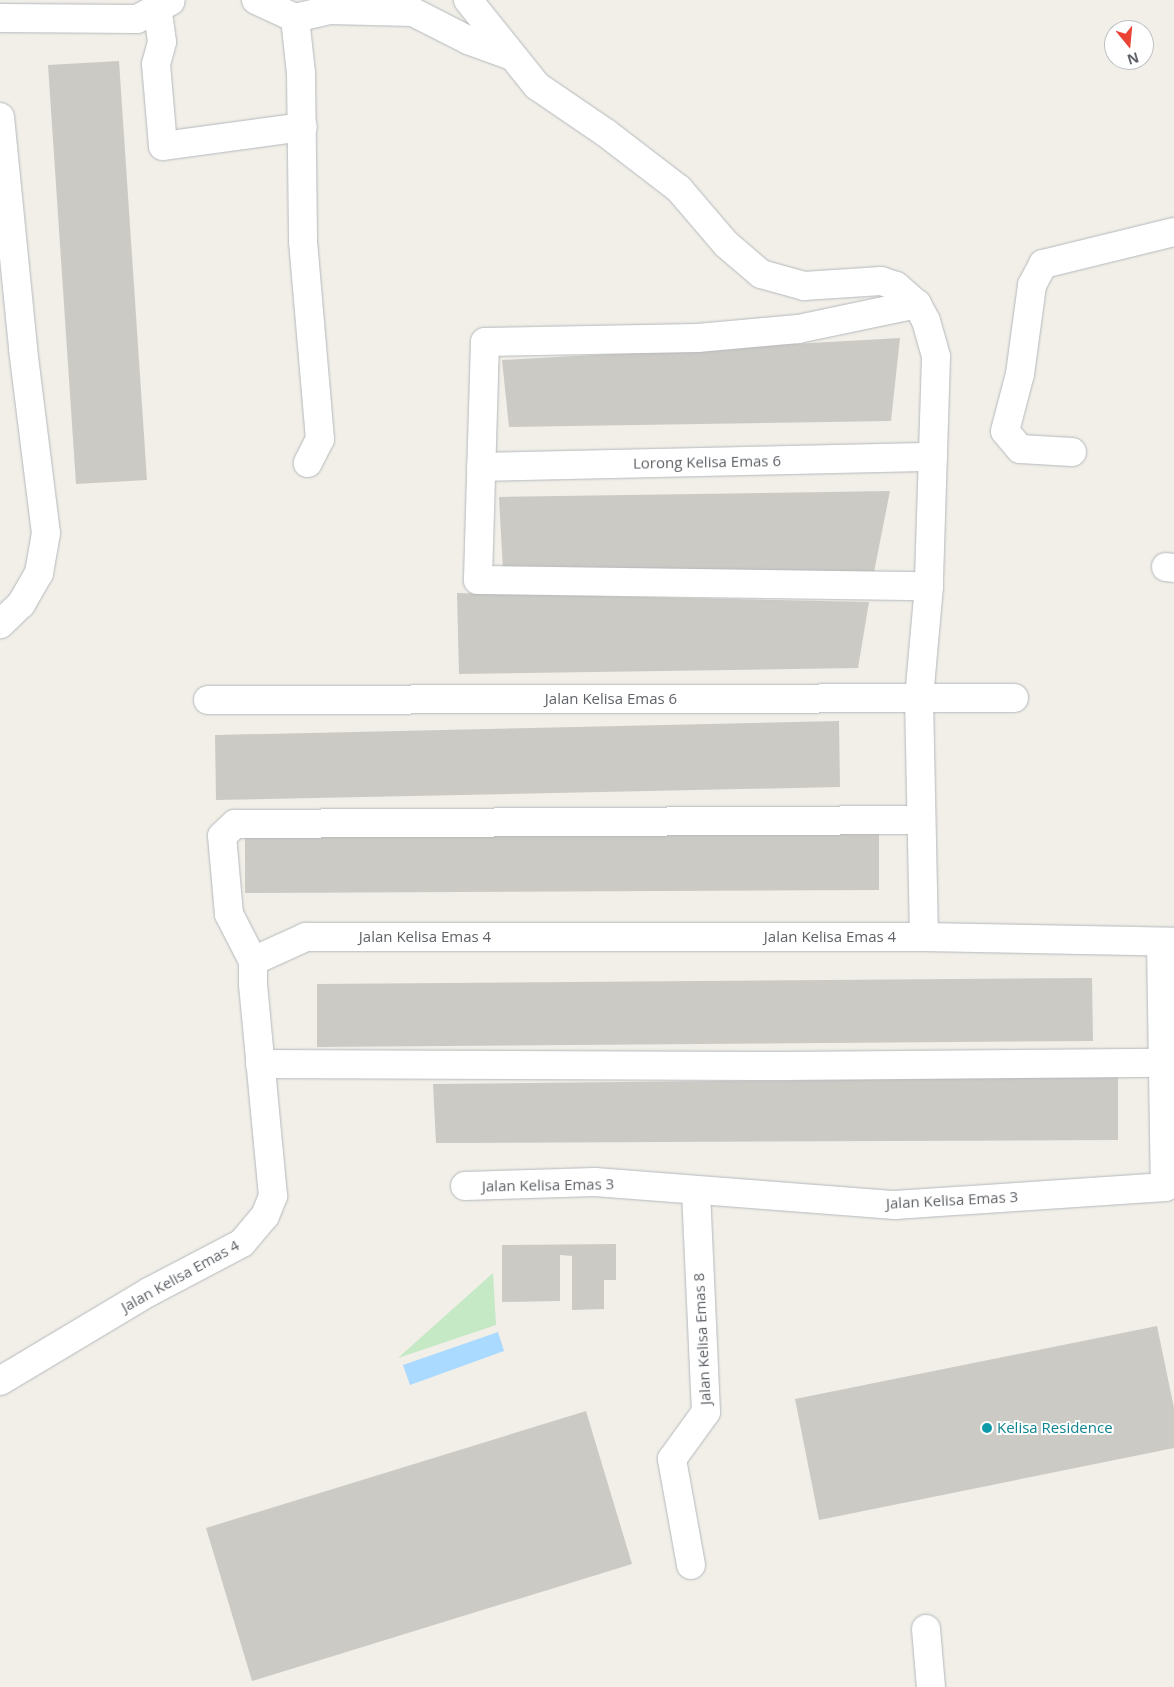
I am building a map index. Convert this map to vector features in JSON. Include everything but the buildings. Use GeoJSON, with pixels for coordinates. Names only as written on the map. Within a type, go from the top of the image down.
{"type":"FeatureCollection","features":[{"type":"Feature","properties":{"kind":"street"},"geometry":{"type":"LineString","coordinates":[[256,0],[295,18],[329,10],[413,12],[468,40],[509,54]]}},
{"type":"Feature","properties":{"kind":"street"},"geometry":{"type":"LineString","coordinates":[[468,0],[509,54],[537,86],[606,133],[678,189],[726,244],[761,274],[804,286],[881,281],[896,286],[917,304],[936,357],[929,586],[919,698],[924,937]]}},
{"type":"Feature","properties":{"kind":"street"},"geometry":{"type":"LineString","coordinates":[[164,3],[162,42],[156,64],[163,146],[303,127]]}},
{"type":"Feature","properties":{"kind":"street"},"geometry":{"type":"LineString","coordinates":[[0,18],[137,19],[164,3]]}},
{"type":"Feature","properties":{"kind":"street"},"geometry":{"type":"LineString","coordinates":[[295,18],[303,127],[304,241],[320,439],[308,463]]}},
{"type":"Feature","properties":{"kind":"street"},"geometry":{"type":"LineString","coordinates":[[0,117],[11,346],[46,533],[39,573],[21,604],[0,624]]}},
{"type":"Feature","properties":{"kind":"street"},"geometry":{"type":"LineString","coordinates":[[1072,452],[1020,449],[1005,431],[1020,374],[1032,285],[1043,264],[1174,232]]}},
{"type":"Feature","properties":{"kind":"street"},"geometry":{"type":"LineString","coordinates":[[917,304],[798,328],[697,338],[485,342],[478,580],[929,586]]}},
{"type":"Feature","properties":{"kind":"street","name":"Lorong Kelisa Emas 6"},"geometry":{"type":"LineString","coordinates":[[480,467],[934,457]]}},
{"type":"Feature","properties":{"kind":"street","name":"Jalan Kelisa Emas 6"},"geometry":{"type":"LineString","coordinates":[[208,700],[1014,698]]}},
{"type":"Feature","properties":{"kind":"street"},"geometry":{"type":"LineString","coordinates":[[253,961],[229,914],[222,836],[235,824],[921,820]]}},
{"type":"Feature","properties":{"kind":"street","name":"Jalan Kelisa Emas 4"},"geometry":{"type":"LineString","coordinates":[[0,1381],[149,1292],[242,1243],[265,1216],[273,1196],[260,1064],[253,961],[306,937],[924,937],[1168,942]]}},
{"type":"Feature","properties":{"kind":"street","name":"Jalan Kelisa Emas 3"},"geometry":{"type":"LineString","coordinates":[[466,1186],[594,1182],[895,1205],[1170,1191],[1163,1063],[1168,942]]}},
{"type":"Feature","properties":{"kind":"street"},"geometry":{"type":"LineString","coordinates":[[260,1064],[792,1066],[1163,1063]]}},
{"type":"Feature","properties":{"kind":"street","name":"Jalan Kelisa Emas 8"},"geometry":{"type":"LineString","coordinates":[[691,1565],[672,1459],[706,1412],[696,1190]]}},
{"type":"Feature","properties":{"kind":"street"},"geometry":{"type":"LineString","coordinates":[[926,1629],[931,1687]]}},
{"type":"Feature","properties":{"kind":"green space"},"geometry":{"type":"Polygon","coordinates":[[[493,1273],[496,1325],[398,1358],[493,1273]]]}},
{"type":"Feature","properties":{"kind":"water"},"geometry":{"type":"Polygon","coordinates":[[[498,1332],[504,1351],[410,1385],[403,1365],[498,1332]]]}},
{"type":"Feature","properties":{"kind":"place","name":"Kelisa Residence"},"geometry":{"type":"Point","coordinates":[987,1428]}}]}
